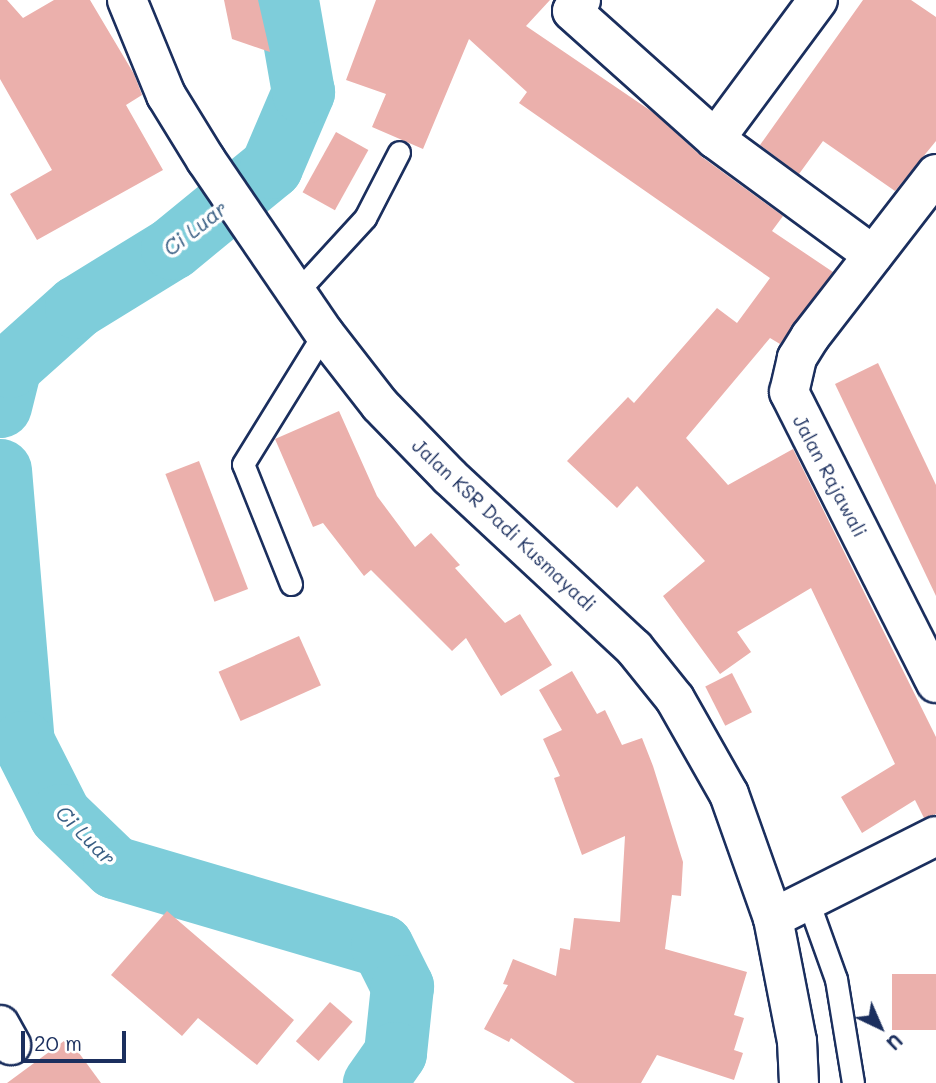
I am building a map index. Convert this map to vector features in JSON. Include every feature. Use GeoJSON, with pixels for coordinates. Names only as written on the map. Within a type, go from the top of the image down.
{"type":"FeatureCollection","features":[{"type":"Feature","properties":{"kind":"street","name":"Jalan KSR Dadi Kusmayadi"},"geometry":{"type":"LineString","coordinates":[[127,0],[166,95],[206,160],[324,334],[380,405],[450,477],[634,648],[675,699],[729,794],[773,918],[797,1041],[799,1083]]}},
{"type":"Feature","properties":{"kind":"street"},"geometry":{"type":"LineString","coordinates":[[582,0],[572,11],[715,138],[873,255]]}},
{"type":"Feature","properties":{"kind":"street"},"geometry":{"type":"LineString","coordinates":[[715,138],[818,0]]}},
{"type":"Feature","properties":{"kind":"street","name":"Jalan Rajawali"},"geometry":{"type":"LineString","coordinates":[[931,197],[873,255],[797,358],[789,392],[936,683]]}},
{"type":"Feature","properties":{"kind":"street"},"geometry":{"type":"LineString","coordinates":[[773,918],[864,869],[936,836]]}},
{"type":"Feature","properties":{"kind":"lane"},"geometry":{"type":"LineString","coordinates":[[296,293],[365,218],[399,152]]}},
{"type":"Feature","properties":{"kind":"lane"},"geometry":{"type":"LineString","coordinates":[[291,584],[243,464],[324,334]]}},
{"type":"Feature","properties":{"kind":"lane"},"geometry":{"type":"LineString","coordinates":[[808,901],[836,979],[853,1083]]}},
{"type":"Feature","properties":{"kind":"building"},"geometry":{"type":"Polygon","coordinates":[[[0,0],[7,0],[23,18],[54,0],[90,0],[134,74],[142,95],[126,105],[163,170],[37,240],[10,194],[52,170],[0,79],[0,0]]]}},
{"type":"Feature","properties":{"kind":"building"},"geometry":{"type":"Polygon","coordinates":[[[224,0],[258,0],[270,52],[232,39],[224,0]]]}},
{"type":"Feature","properties":{"kind":"building"},"geometry":{"type":"Polygon","coordinates":[[[376,0],[550,0],[526,26],[654,113],[702,157],[783,216],[772,231],[833,272],[780,344],[770,338],[686,438],[728,485],[793,449],[936,737],[936,814],[924,818],[915,800],[862,833],[841,797],[895,764],[811,588],[737,632],[751,652],[720,674],[663,596],[705,561],[637,486],[617,508],[567,461],[628,397],[634,403],[717,308],[737,323],[770,278],[519,103],[527,92],[469,39],[423,149],[372,127],[386,94],[346,80],[376,0]]]}},
{"type":"Feature","properties":{"kind":"building"},"geometry":{"type":"Polygon","coordinates":[[[863,0],[911,0],[936,17],[936,141],[895,191],[823,141],[799,174],[760,145],[863,0]]]}},
{"type":"Feature","properties":{"kind":"building"},"geometry":{"type":"Polygon","coordinates":[[[336,132],[368,150],[335,210],[303,192],[336,132]]]}},
{"type":"Feature","properties":{"kind":"building"},"geometry":{"type":"Polygon","coordinates":[[[878,363],[936,485],[936,596],[835,384],[878,363]]]}},
{"type":"Feature","properties":{"kind":"building"},"geometry":{"type":"Polygon","coordinates":[[[339,411],[377,496],[415,547],[431,533],[460,565],[455,568],[505,623],[520,614],[552,665],[501,696],[466,638],[452,651],[371,570],[364,576],[323,523],[313,527],[275,439],[339,411]]]}},
{"type":"Feature","properties":{"kind":"building"},"geometry":{"type":"Polygon","coordinates":[[[199,461],[248,589],[214,602],[165,474],[199,461]]]}},
{"type":"Feature","properties":{"kind":"building"},"geometry":{"type":"Polygon","coordinates":[[[299,636],[321,685],[241,721],[219,672],[299,636]]]}},
{"type":"Feature","properties":{"kind":"building"},"geometry":{"type":"Polygon","coordinates":[[[572,671],[597,714],[605,710],[622,745],[642,738],[653,766],[683,862],[681,896],[672,895],[665,949],[747,972],[734,1015],[744,1018],[734,1050],[743,1053],[734,1080],[657,1055],[641,1083],[575,1083],[511,1038],[509,1042],[484,1029],[508,985],[503,984],[513,959],[556,976],[560,948],[570,950],[574,918],[620,922],[625,836],[582,855],[554,778],[560,776],[543,739],[562,730],[539,690],[572,671]]]}},
{"type":"Feature","properties":{"kind":"building"},"geometry":{"type":"Polygon","coordinates":[[[732,673],[752,712],[725,726],[705,687],[732,673]]]}},
{"type":"Feature","properties":{"kind":"building"},"geometry":{"type":"Polygon","coordinates":[[[167,911],[294,1020],[257,1065],[198,1018],[182,1036],[111,975],[167,911]]]}},
{"type":"Feature","properties":{"kind":"building"},"geometry":{"type":"Polygon","coordinates":[[[892,974],[936,974],[936,1030],[892,1030],[892,974]]]}},
{"type":"Feature","properties":{"kind":"building"},"geometry":{"type":"Polygon","coordinates":[[[330,1002],[353,1022],[319,1061],[296,1041],[330,1002]]]}},
{"type":"Feature","properties":{"kind":"building"},"geometry":{"type":"Polygon","coordinates":[[[68,1038],[101,1083],[7,1083],[68,1038]]]}},
{"type":"Feature","properties":{"kind":"waterway","name":"Ci Luar"},"geometry":{"type":"LineString","coordinates":[[0,406],[10,366],[76,307],[172,248],[271,167],[303,92],[287,0]]}},
{"type":"Feature","properties":{"kind":"waterway","name":"Ci Luar"},"geometry":{"type":"LineString","coordinates":[[0,470],[23,742],[60,815],[114,867],[382,946],[402,986],[395,1053],[374,1083]]}}]}
